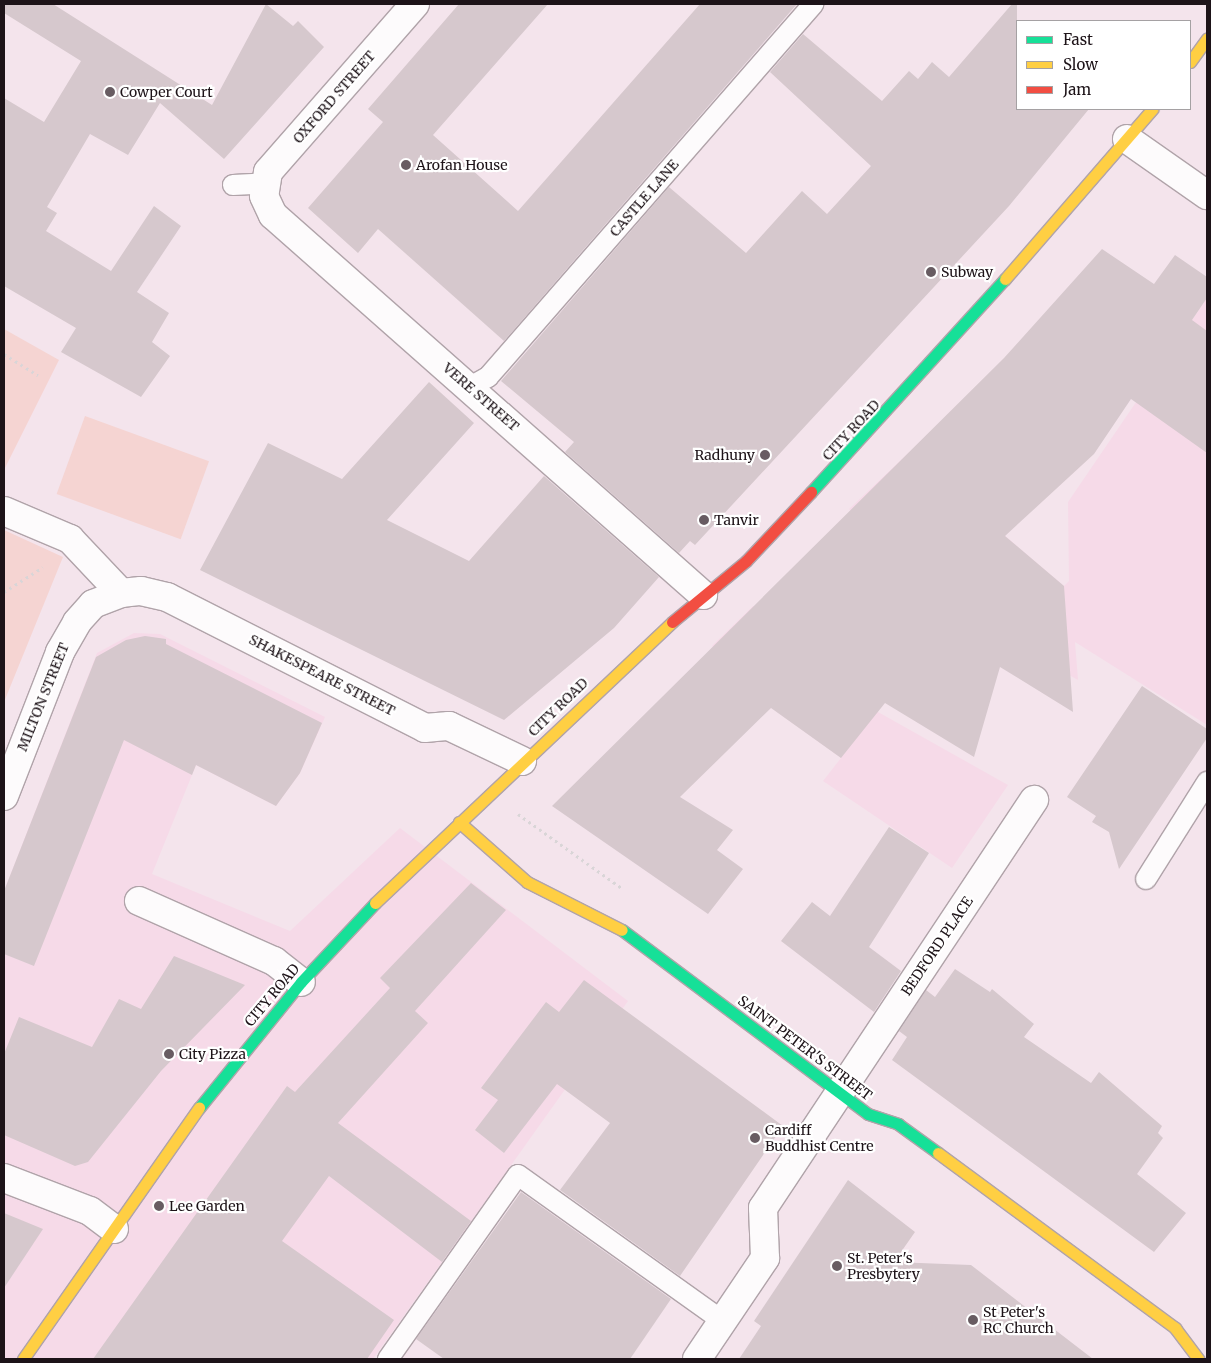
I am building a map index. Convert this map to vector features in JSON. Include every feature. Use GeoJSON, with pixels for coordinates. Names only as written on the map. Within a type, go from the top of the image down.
{"type":"FeatureCollection","features":[{"type":"Feature","properties":{"kind":"main road"},"geometry":{"type":"LineString","coordinates":[[1191,61],[1207,39]]}},
{"type":"Feature","properties":{"kind":"main road","name":"CITY ROAD"},"geometry":{"type":"LineString","coordinates":[[23,1359],[214,1086],[301,982],[398,877],[703,595],[746,561],[833,471],[1151,110]]}},
{"type":"Feature","properties":{"kind":"main road","name":"SAINT PETER'S STREET"},"geometry":{"type":"LineString","coordinates":[[459,822],[527,882],[631,935],[868,1114],[898,1124],[1167,1322],[1198,1359]]}},
{"type":"Feature","properties":{"kind":"street","name":"OXFORD STREET"},"geometry":{"type":"LineString","coordinates":[[265,190],[268,172],[416,4]]}},
{"type":"Feature","properties":{"kind":"street"},"geometry":{"type":"LineString","coordinates":[[1127,139],[1207,195]]}},
{"type":"Feature","properties":{"kind":"street","name":"VERE STREET"},"geometry":{"type":"LineString","coordinates":[[265,190],[273,215],[470,387],[703,595]]}},
{"type":"Feature","properties":{"kind":"street"},"geometry":{"type":"LineString","coordinates":[[4,510],[70,540],[121,593]]}},
{"type":"Feature","properties":{"kind":"street","name":"SHAKESPEARE STREET"},"geometry":{"type":"LineString","coordinates":[[121,593],[167,597],[425,728],[449,726],[522,762]]}},
{"type":"Feature","properties":{"kind":"street","name":"MILTON STREET"},"geometry":{"type":"LineString","coordinates":[[4,796],[60,652],[77,622],[93,604],[121,593]]}},
{"type":"Feature","properties":{"kind":"street","name":"BEDFORD PLACE"},"geometry":{"type":"LineString","coordinates":[[697,1359],[765,1258],[763,1208],[838,1091],[1034,800]]}},
{"type":"Feature","properties":{"kind":"street"},"geometry":{"type":"LineString","coordinates":[[139,901],[274,961],[301,982]]}},
{"type":"Feature","properties":{"kind":"street"},"geometry":{"type":"LineString","coordinates":[[4,1178],[90,1212],[114,1229]]}},
{"type":"Feature","properties":{"kind":"lane","name":"CASTLE LANE"},"geometry":{"type":"LineString","coordinates":[[470,387],[488,377],[813,4]]}},
{"type":"Feature","properties":{"kind":"lane"},"geometry":{"type":"LineString","coordinates":[[233,184],[265,190]]}},
{"type":"Feature","properties":{"kind":"lane"},"geometry":{"type":"LineString","coordinates":[[1146,879],[1207,782]]}},
{"type":"Feature","properties":{"kind":"lane"},"geometry":{"type":"LineString","coordinates":[[388,1359],[518,1175],[723,1321]]}},
{"type":"Feature","properties":{"kind":"path"},"geometry":{"type":"LineString","coordinates":[[4,354],[38,375]]}},
{"type":"Feature","properties":{"kind":"path"},"geometry":{"type":"LineString","coordinates":[[516,812],[590,864]]}},
{"type":"Feature","properties":{"kind":"shaded area"},"geometry":{"type":"Polygon","coordinates":[[[1207,298],[1207,725],[1075,642],[1078,680],[941,604],[849,509],[917,445],[997,529],[1064,586],[1069,581],[1068,502],[1207,298]]]}},
{"type":"Feature","properties":{"kind":"shaded area"},"geometry":{"type":"Polygon","coordinates":[[[4,329],[59,360],[4,470],[4,329]]]}},
{"type":"Feature","properties":{"kind":"shaded area"},"geometry":{"type":"Polygon","coordinates":[[[85,416],[209,461],[181,539],[57,494],[85,416]]]}},
{"type":"Feature","properties":{"kind":"shaded area"},"geometry":{"type":"Polygon","coordinates":[[[4,530],[63,557],[4,702],[4,530]]]}},
{"type":"Feature","properties":{"kind":"shaded area"},"geometry":{"type":"Polygon","coordinates":[[[753,606],[797,648],[878,712],[1008,785],[952,868],[823,781],[841,758],[776,711],[712,646],[753,606]]]}},
{"type":"Feature","properties":{"kind":"shaded area"},"geometry":{"type":"Polygon","coordinates":[[[134,633],[160,634],[325,717],[300,773],[276,806],[196,765],[152,874],[290,931],[400,828],[628,1001],[373,1359],[4,1359],[4,891],[97,653],[134,633]]]}},
{"type":"Feature","properties":{"kind":"building"},"geometry":{"type":"Polygon","coordinates":[[[4,4],[53,4],[212,105],[266,4],[293,26],[298,21],[324,47],[224,159],[160,103],[128,155],[90,134],[47,207],[57,213],[46,231],[111,271],[154,206],[181,226],[137,292],[169,313],[152,342],[170,356],[141,397],[61,352],[76,328],[4,286],[4,98],[44,122],[81,61],[4,13],[4,4]]]}},
{"type":"Feature","properties":{"kind":"building","name":"Arofan House"},"geometry":{"type":"Polygon","coordinates":[[[459,4],[548,4],[433,135],[518,211],[700,4],[797,4],[504,341],[378,229],[358,253],[308,208],[383,122],[368,109],[459,4]]]}},
{"type":"Feature","properties":{"kind":"building"},"geometry":{"type":"Polygon","coordinates":[[[1012,4],[1017,4],[1016,110],[1088,110],[1009,206],[695,545],[690,541],[679,553],[565,452],[574,442],[501,381],[669,187],[746,253],[802,191],[827,214],[871,166],[770,72],[803,34],[882,101],[909,71],[918,79],[932,62],[949,77],[1012,4]]]}},
{"type":"Feature","properties":{"kind":"building"},"geometry":{"type":"Polygon","coordinates":[[[1102,249],[1154,284],[1175,255],[1207,277],[1207,298],[1192,320],[1207,331],[1207,453],[1131,399],[1094,454],[1005,536],[1064,586],[1073,712],[1000,667],[974,757],[885,703],[841,758],[771,708],[680,797],[733,830],[717,850],[743,869],[708,914],[552,806],[1004,358],[1102,249]]]}},
{"type":"Feature","properties":{"kind":"building"},"geometry":{"type":"Polygon","coordinates":[[[429,382],[474,423],[387,520],[469,561],[544,476],[659,577],[614,628],[504,720],[200,570],[268,443],[342,479],[429,382]]]}},
{"type":"Feature","properties":{"kind":"building"},"geometry":{"type":"Polygon","coordinates":[[[145,636],[166,639],[166,644],[322,723],[300,773],[276,806],[196,765],[192,775],[124,740],[34,966],[4,954],[4,891],[96,657],[126,640],[145,636]]]}},
{"type":"Feature","properties":{"kind":"building"},"geometry":{"type":"Polygon","coordinates":[[[1142,686],[1207,729],[1207,738],[1119,869],[1109,832],[1092,822],[1096,816],[1067,797],[1142,686]]]}},
{"type":"Feature","properties":{"kind":"building"},"geometry":{"type":"Polygon","coordinates":[[[889,827],[929,853],[869,947],[901,971],[874,1012],[781,941],[812,902],[830,916],[889,827]]]}},
{"type":"Feature","properties":{"kind":"building"},"geometry":{"type":"Polygon","coordinates":[[[471,883],[506,910],[415,1011],[428,1023],[338,1123],[471,1221],[442,1262],[329,1176],[282,1241],[394,1320],[367,1359],[93,1359],[287,1086],[295,1092],[390,988],[380,978],[471,883]]]}},
{"type":"Feature","properties":{"kind":"building"},"geometry":{"type":"Polygon","coordinates":[[[174,956],[245,985],[161,1071],[88,1162],[75,1166],[4,1135],[4,1054],[19,1017],[92,1047],[119,999],[141,1009],[174,956]]]}},
{"type":"Feature","properties":{"kind":"building"},"geometry":{"type":"Polygon","coordinates":[[[955,969],[990,992],[992,989],[1034,1024],[1024,1037],[1091,1083],[1099,1072],[1162,1126],[1158,1133],[1163,1138],[1137,1174],[1186,1213],[1154,1252],[892,1060],[907,1037],[899,1031],[926,990],[935,997],[955,969]]]}},
{"type":"Feature","properties":{"kind":"building"},"geometry":{"type":"Polygon","coordinates":[[[584,980],[783,1126],[680,1276],[560,1190],[610,1123],[557,1084],[504,1153],[475,1130],[498,1100],[481,1088],[546,1002],[559,1012],[584,980]]]}},
{"type":"Feature","properties":{"kind":"building"},"geometry":{"type":"Polygon","coordinates":[[[848,1180],[915,1232],[894,1262],[971,1265],[1093,1359],[739,1359],[761,1326],[754,1321],[848,1180]]]}},
{"type":"Feature","properties":{"kind":"building"},"geometry":{"type":"Polygon","coordinates":[[[521,1192],[671,1299],[630,1359],[444,1359],[416,1339],[521,1192]]]}},
{"type":"Feature","properties":{"kind":"building"},"geometry":{"type":"Polygon","coordinates":[[[4,1213],[43,1229],[4,1288],[4,1213]]]}},
{"type":"Feature","properties":{"kind":"traffic: fast"},"geometry":{"type":"LineString","coordinates":[[811,492],[1005,279]]}},
{"type":"Feature","properties":{"kind":"traffic: fast"},"geometry":{"type":"LineString","coordinates":[[199,1108],[301,982],[375,903]]}},
{"type":"Feature","properties":{"kind":"traffic: fast"},"geometry":{"type":"LineString","coordinates":[[622,930],[868,1114],[898,1124],[938,1153]]}},
{"type":"Feature","properties":{"kind":"traffic: slow"},"geometry":{"type":"LineString","coordinates":[[1191,61],[1207,39]]}},
{"type":"Feature","properties":{"kind":"traffic: slow"},"geometry":{"type":"LineString","coordinates":[[1005,279],[1151,110]]}},
{"type":"Feature","properties":{"kind":"traffic: slow"},"geometry":{"type":"LineString","coordinates":[[375,903],[672,622]]}},
{"type":"Feature","properties":{"kind":"traffic: slow"},"geometry":{"type":"LineString","coordinates":[[459,822],[527,882],[622,930]]}},
{"type":"Feature","properties":{"kind":"traffic: slow"},"geometry":{"type":"LineString","coordinates":[[23,1359],[199,1108]]}},
{"type":"Feature","properties":{"kind":"traffic: slow"},"geometry":{"type":"LineString","coordinates":[[938,1153],[1175,1328],[1198,1359]]}},
{"type":"Feature","properties":{"kind":"traffic: jam"},"geometry":{"type":"LineString","coordinates":[[672,622],[746,561],[811,492]]}},
{"type":"Feature","properties":{"kind":"place","name":"Cowper Court"},"geometry":{"type":"Point","coordinates":[110,92]}},
{"type":"Feature","properties":{"kind":"place","name":"Arofan House"},"geometry":{"type":"Point","coordinates":[406,165]}},
{"type":"Feature","properties":{"kind":"place","name":"Subway"},"geometry":{"type":"Point","coordinates":[931,272]}},
{"type":"Feature","properties":{"kind":"place","name":"Radhuny"},"geometry":{"type":"Point","coordinates":[765,455]}},
{"type":"Feature","properties":{"kind":"place","name":"Tanvir"},"geometry":{"type":"Point","coordinates":[704,520]}},
{"type":"Feature","properties":{"kind":"place","name":"City Pizza"},"geometry":{"type":"Point","coordinates":[169,1054]}},
{"type":"Feature","properties":{"kind":"place","name":"Cardiff Buddhist Centre"},"geometry":{"type":"Point","coordinates":[755,1138]}},
{"type":"Feature","properties":{"kind":"place","name":"Lee Garden"},"geometry":{"type":"Point","coordinates":[159,1206]}},
{"type":"Feature","properties":{"kind":"place","name":"St. Peter's Presbytery"},"geometry":{"type":"Point","coordinates":[837,1266]}},
{"type":"Feature","properties":{"kind":"place","name":"St Peter's RC Church"},"geometry":{"type":"Point","coordinates":[973,1320]}}]}
